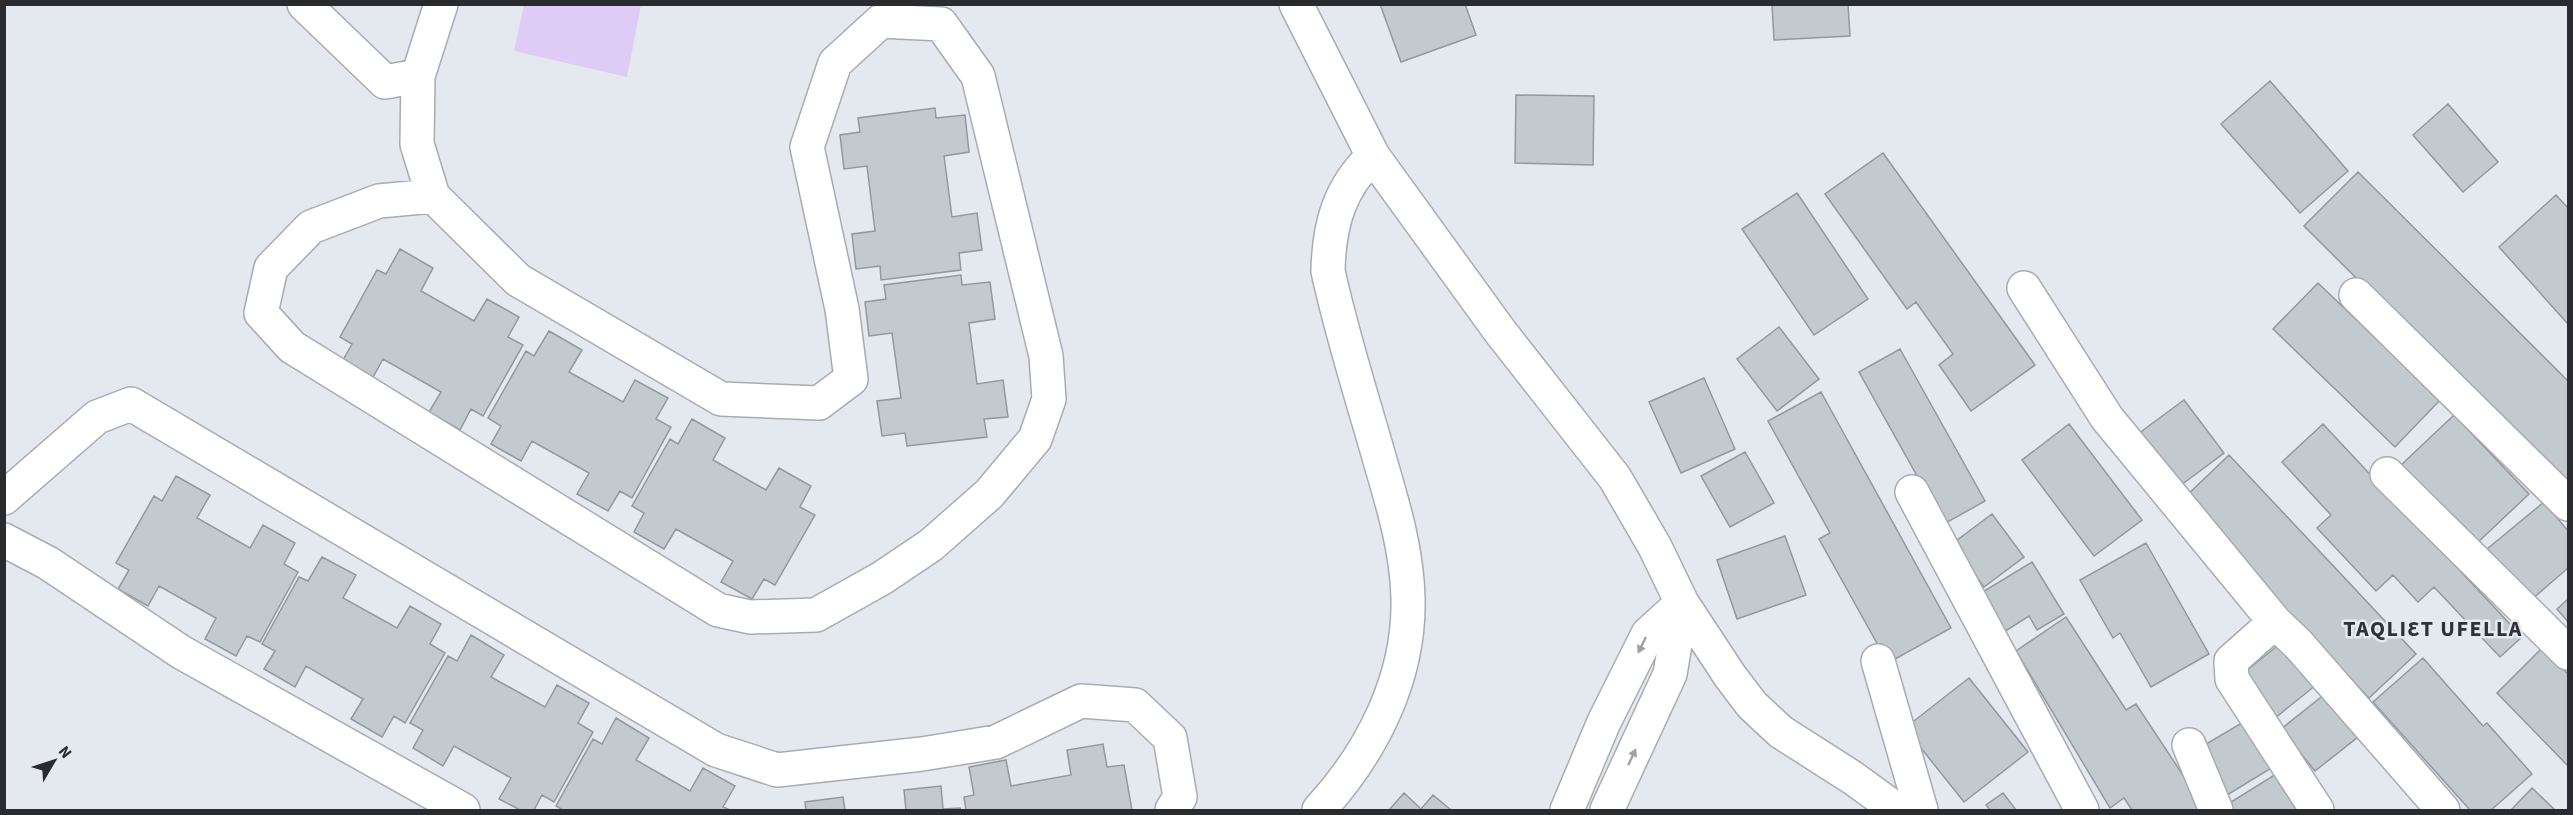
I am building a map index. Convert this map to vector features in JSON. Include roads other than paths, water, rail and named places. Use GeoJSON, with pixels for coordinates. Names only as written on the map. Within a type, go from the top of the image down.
{"type":"FeatureCollection","features":[{"type":"Feature","properties":{"kind":"street"},"geometry":{"type":"LineString","coordinates":[[304,4],[385,82],[418,76]]}},
{"type":"Feature","properties":{"kind":"street"},"geometry":{"type":"LineString","coordinates":[[433,196],[379,201],[311,228],[271,268],[261,314],[292,346],[718,610],[750,617],[816,615],[882,578],[931,545],[989,495],[1035,439],[1049,399],[1046,356],[978,75],[941,24],[881,21],[835,63],[807,147],[842,309],[851,379],[819,403],[720,399],[518,280],[433,196],[417,144],[418,76],[441,4]]}},
{"type":"Feature","properties":{"kind":"street"},"geometry":{"type":"LineString","coordinates":[[1296,4],[1373,156],[1493,322],[1615,478],[1655,547],[1682,603],[1730,676],[1752,705],[1773,725],[1897,810]]}},
{"type":"Feature","properties":{"kind":"street"},"geometry":{"type":"LineString","coordinates":[[1319,810],[1358,763],[1380,725],[1395,685],[1405,643],[1408,599],[1405,556],[1328,271],[1333,217],[1354,177],[1373,156]]}},
{"type":"Feature","properties":{"kind":"street"},"geometry":{"type":"LineString","coordinates":[[2024,288],[2107,418],[2275,622],[2299,645],[2442,810]]}},
{"type":"Feature","properties":{"kind":"street"},"geometry":{"type":"LineString","coordinates":[[2356,295],[2568,504]]}},
{"type":"Feature","properties":{"kind":"street"},"geometry":{"type":"LineString","coordinates":[[4,498],[97,417],[130,404],[716,750],[777,770],[888,758],[996,742],[1081,701],[1135,705],[1170,738],[1180,796],[1172,810]]}},
{"type":"Feature","properties":{"kind":"street"},"geometry":{"type":"LineString","coordinates":[[2387,474],[2568,653]]}},
{"type":"Feature","properties":{"kind":"street"},"geometry":{"type":"LineString","coordinates":[[1912,492],[2082,810]]}},
{"type":"Feature","properties":{"kind":"street"},"geometry":{"type":"LineString","coordinates":[[4,540],[48,563],[181,652],[463,810]]}},
{"type":"Feature","properties":{"kind":"street"},"geometry":{"type":"LineString","coordinates":[[1568,810],[1604,722],[1648,633],[1682,603]]}},
{"type":"Feature","properties":{"kind":"street"},"geometry":{"type":"LineString","coordinates":[[1607,810],[1670,674],[1682,603]]}},
{"type":"Feature","properties":{"kind":"street"},"geometry":{"type":"LineString","coordinates":[[2275,622],[2231,661],[2232,679],[2317,810]]}},
{"type":"Feature","properties":{"kind":"street"},"geometry":{"type":"LineString","coordinates":[[1878,661],[1921,810]]}},
{"type":"Feature","properties":{"kind":"street"},"geometry":{"type":"LineString","coordinates":[[2189,745],[2216,810]]}},
{"type":"Feature","properties":{"kind":"district","name":"TAQLIƐT UFELLA"},"geometry":{"type":"Point","coordinates":[2433,628]}}]}
